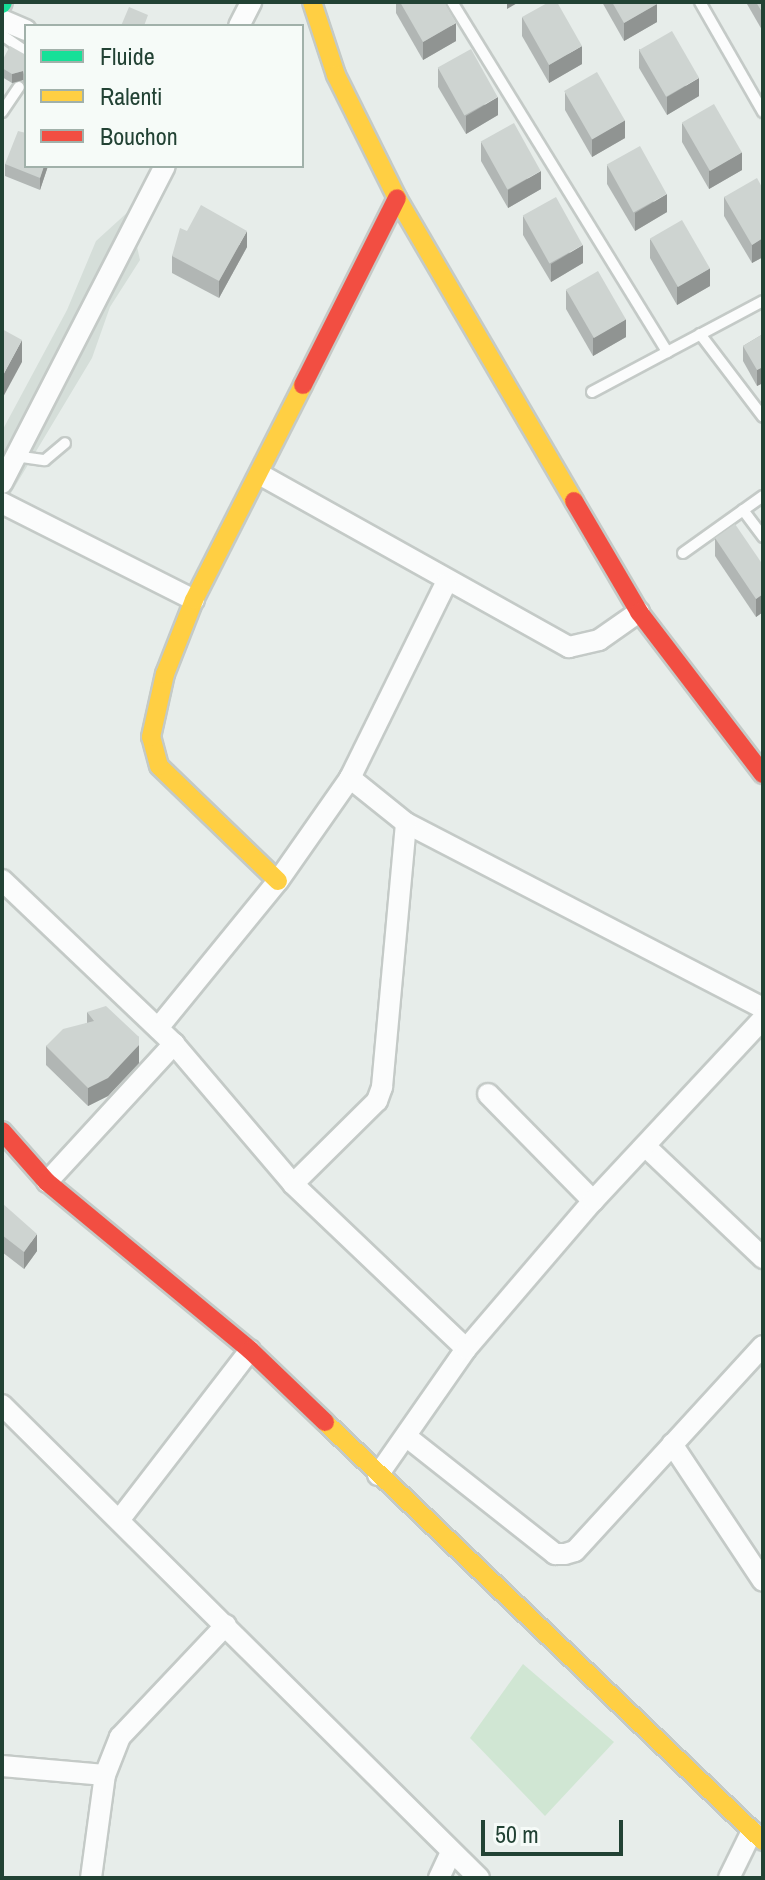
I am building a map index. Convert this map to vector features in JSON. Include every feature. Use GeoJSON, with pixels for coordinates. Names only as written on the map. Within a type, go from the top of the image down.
{"type":"FeatureCollection","features":[{"type":"Feature","properties":{"kind":"street"},"geometry":{"type":"LineString","coordinates":[[240,24],[251,2]]}},
{"type":"Feature","properties":{"kind":"street"},"geometry":{"type":"LineString","coordinates":[[312,2],[336,75],[397,198],[639,612],[763,774]]}},
{"type":"Feature","properties":{"kind":"street"},"geometry":{"type":"LineString","coordinates":[[2,20],[24,29]]}},
{"type":"Feature","properties":{"kind":"street"},"geometry":{"type":"LineString","coordinates":[[2,483],[164,168]]}},
{"type":"Feature","properties":{"kind":"street"},"geometry":{"type":"LineString","coordinates":[[278,881],[186,796],[152,753],[165,674],[194,600],[261,475],[397,198]]}},
{"type":"Feature","properties":{"kind":"street"},"geometry":{"type":"LineString","coordinates":[[261,475],[446,583],[569,647],[599,640],[639,612]]}},
{"type":"Feature","properties":{"kind":"street"},"geometry":{"type":"LineString","coordinates":[[2,503],[194,600]]}},
{"type":"Feature","properties":{"kind":"street"},"geometry":{"type":"LineString","coordinates":[[158,1028],[278,881],[350,778],[446,583]]}},
{"type":"Feature","properties":{"kind":"street"},"geometry":{"type":"LineString","coordinates":[[350,778],[406,823],[763,1008]]}},
{"type":"Feature","properties":{"kind":"street"},"geometry":{"type":"LineString","coordinates":[[293,1184],[381,1095],[406,823]]}},
{"type":"Feature","properties":{"kind":"street"},"geometry":{"type":"LineString","coordinates":[[2,880],[174,1044],[293,1184],[466,1349]]}},
{"type":"Feature","properties":{"kind":"street"},"geometry":{"type":"LineString","coordinates":[[378,1475],[466,1349],[593,1201],[763,1019]]}},
{"type":"Feature","properties":{"kind":"street"},"geometry":{"type":"LineString","coordinates":[[47,1182],[174,1044]]}},
{"type":"Feature","properties":{"kind":"street"},"geometry":{"type":"LineString","coordinates":[[488,1094],[593,1201]]}},
{"type":"Feature","properties":{"kind":"street"},"geometry":{"type":"LineString","coordinates":[[2,1131],[47,1182],[250,1350],[757,1836],[729,1878]]}},
{"type":"Feature","properties":{"kind":"street"},"geometry":{"type":"LineString","coordinates":[[645,1146],[763,1258]]}},
{"type":"Feature","properties":{"kind":"street"},"geometry":{"type":"LineString","coordinates":[[407,1437],[555,1554],[575,1551],[763,1346]]}},
{"type":"Feature","properties":{"kind":"street"},"geometry":{"type":"LineString","coordinates":[[120,1519],[250,1350]]}},
{"type":"Feature","properties":{"kind":"street"},"geometry":{"type":"LineString","coordinates":[[2,1405],[479,1878]]}},
{"type":"Feature","properties":{"kind":"street"},"geometry":{"type":"LineString","coordinates":[[672,1444],[763,1581]]}},
{"type":"Feature","properties":{"kind":"street"},"geometry":{"type":"LineString","coordinates":[[91,1878],[105,1775],[120,1737],[226,1625]]}},
{"type":"Feature","properties":{"kind":"street"},"geometry":{"type":"LineString","coordinates":[[2,1766],[105,1775]]}},
{"type":"Feature","properties":{"kind":"street"},"geometry":{"type":"LineString","coordinates":[[439,1878],[451,1852]]}},
{"type":"Feature","properties":{"kind":"lane"},"geometry":{"type":"LineString","coordinates":[[452,2],[667,352]]}},
{"type":"Feature","properties":{"kind":"lane"},"geometry":{"type":"LineString","coordinates":[[700,2],[763,112]]}},
{"type":"Feature","properties":{"kind":"lane"},"geometry":{"type":"LineString","coordinates":[[2,35],[24,51]]}},
{"type":"Feature","properties":{"kind":"lane"},"geometry":{"type":"LineString","coordinates":[[2,112],[19,87]]}},
{"type":"Feature","properties":{"kind":"lane"},"geometry":{"type":"LineString","coordinates":[[592,392],[763,301]]}},
{"type":"Feature","properties":{"kind":"lane"},"geometry":{"type":"LineString","coordinates":[[700,334],[763,417]]}},
{"type":"Feature","properties":{"kind":"lane"},"geometry":{"type":"LineString","coordinates":[[15,456],[45,460],[65,443]]}},
{"type":"Feature","properties":{"kind":"lane"},"geometry":{"type":"LineString","coordinates":[[683,553],[763,496]]}},
{"type":"Feature","properties":{"kind":"lane"},"geometry":{"type":"LineString","coordinates":[[743,510],[763,537]]}},
{"type":"Feature","properties":{"kind":"shaded area"},"geometry":{"type":"Polygon","coordinates":[[[129,211],[140,260],[110,307],[92,358],[2,508],[2,431],[67,310],[96,241],[129,211]]]}},
{"type":"Feature","properties":{"kind":"green space"},"geometry":{"type":"Polygon","coordinates":[[[523,1664],[614,1742],[545,1816],[470,1738],[523,1664]]]}},
{"type":"Feature","properties":{"kind":"building"},"geometry":{"type":"Polygon","coordinates":[[[400,2],[444,2],[456,23],[423,42],[400,2]]]}},
{"type":"Feature","properties":{"kind":"building"},"geometry":{"type":"Polygon","coordinates":[[[549,2],[557,2],[582,46],[549,65],[522,17],[549,2]]]}},
{"type":"Feature","properties":{"kind":"building"},"geometry":{"type":"Polygon","coordinates":[[[612,2],[656,2],[657,4],[624,23],[612,2]]]}},
{"type":"Feature","properties":{"kind":"building"},"geometry":{"type":"Polygon","coordinates":[[[129,7],[148,15],[145,24],[122,24],[129,7]]]}},
{"type":"Feature","properties":{"kind":"building"},"geometry":{"type":"Polygon","coordinates":[[[672,31],[699,78],[666,97],[639,50],[672,31]]]}},
{"type":"Feature","properties":{"kind":"building"},"geometry":{"type":"Polygon","coordinates":[[[10,46],[24,54],[24,74],[23,71],[12,74],[2,68],[10,46]]]}},
{"type":"Feature","properties":{"kind":"building"},"geometry":{"type":"Polygon","coordinates":[[[471,49],[498,97],[464,116],[438,67],[471,49]]]}},
{"type":"Feature","properties":{"kind":"building"},"geometry":{"type":"Polygon","coordinates":[[[597,72],[625,120],[592,139],[564,91],[597,72]]]}},
{"type":"Feature","properties":{"kind":"building"},"geometry":{"type":"Polygon","coordinates":[[[714,104],[742,152],[710,171],[682,122],[714,104]]]}},
{"type":"Feature","properties":{"kind":"building"},"geometry":{"type":"Polygon","coordinates":[[[514,123],[541,171],[507,190],[481,141],[514,123]]]}},
{"type":"Feature","properties":{"kind":"building"},"geometry":{"type":"Polygon","coordinates":[[[18,131],[24,132],[24,168],[43,168],[40,178],[5,164],[18,131]]]}},
{"type":"Feature","properties":{"kind":"building"},"geometry":{"type":"Polygon","coordinates":[[[640,146],[667,194],[633,213],[607,164],[640,146]]]}},
{"type":"Feature","properties":{"kind":"building"},"geometry":{"type":"Polygon","coordinates":[[[757,178],[763,189],[763,238],[752,245],[724,197],[757,178]]]}},
{"type":"Feature","properties":{"kind":"building"},"geometry":{"type":"Polygon","coordinates":[[[556,197],[583,245],[549,264],[523,215],[556,197]]]}},
{"type":"Feature","properties":{"kind":"building"},"geometry":{"type":"Polygon","coordinates":[[[201,205],[247,231],[219,281],[172,256],[180,228],[187,231],[201,205]]]}},
{"type":"Feature","properties":{"kind":"building"},"geometry":{"type":"Polygon","coordinates":[[[682,220],[710,268],[678,287],[650,238],[682,220]]]}},
{"type":"Feature","properties":{"kind":"building"},"geometry":{"type":"Polygon","coordinates":[[[598,271],[626,319],[594,338],[566,290],[598,271]]]}},
{"type":"Feature","properties":{"kind":"building"},"geometry":{"type":"Polygon","coordinates":[[[2,329],[22,340],[2,377],[2,329]]]}},
{"type":"Feature","properties":{"kind":"building"},"geometry":{"type":"Polygon","coordinates":[[[763,334],[763,367],[757,370],[743,346],[763,334]]]}},
{"type":"Feature","properties":{"kind":"building"},"geometry":{"type":"Polygon","coordinates":[[[735,524],[763,565],[763,594],[756,599],[715,538],[735,524]]]}},
{"type":"Feature","properties":{"kind":"building"},"geometry":{"type":"Polygon","coordinates":[[[106,1006],[139,1037],[139,1045],[108,1078],[88,1088],[46,1046],[63,1029],[94,1021],[87,1012],[106,1006]]]}},
{"type":"Feature","properties":{"kind":"building"},"geometry":{"type":"Polygon","coordinates":[[[2,1203],[37,1234],[24,1252],[2,1235],[2,1203]]]}},
{"type":"Feature","properties":{"kind":"traffic: slow"},"geometry":{"type":"LineString","coordinates":[[312,2],[336,75],[397,198],[574,501]]}},
{"type":"Feature","properties":{"kind":"traffic: slow"},"geometry":{"type":"LineString","coordinates":[[278,881],[159,766],[151,737],[165,674],[194,600],[303,385]]}},
{"type":"Feature","properties":{"kind":"traffic: slow"},"geometry":{"type":"LineString","coordinates":[[325,1422],[763,1841]]}},
{"type":"Feature","properties":{"kind":"traffic: jam"},"geometry":{"type":"LineString","coordinates":[[303,385],[397,198]]}},
{"type":"Feature","properties":{"kind":"traffic: jam"},"geometry":{"type":"LineString","coordinates":[[574,501],[639,612],[763,774]]}},
{"type":"Feature","properties":{"kind":"traffic: jam"},"geometry":{"type":"LineString","coordinates":[[2,1131],[47,1182],[250,1350],[325,1422]]}}]}
